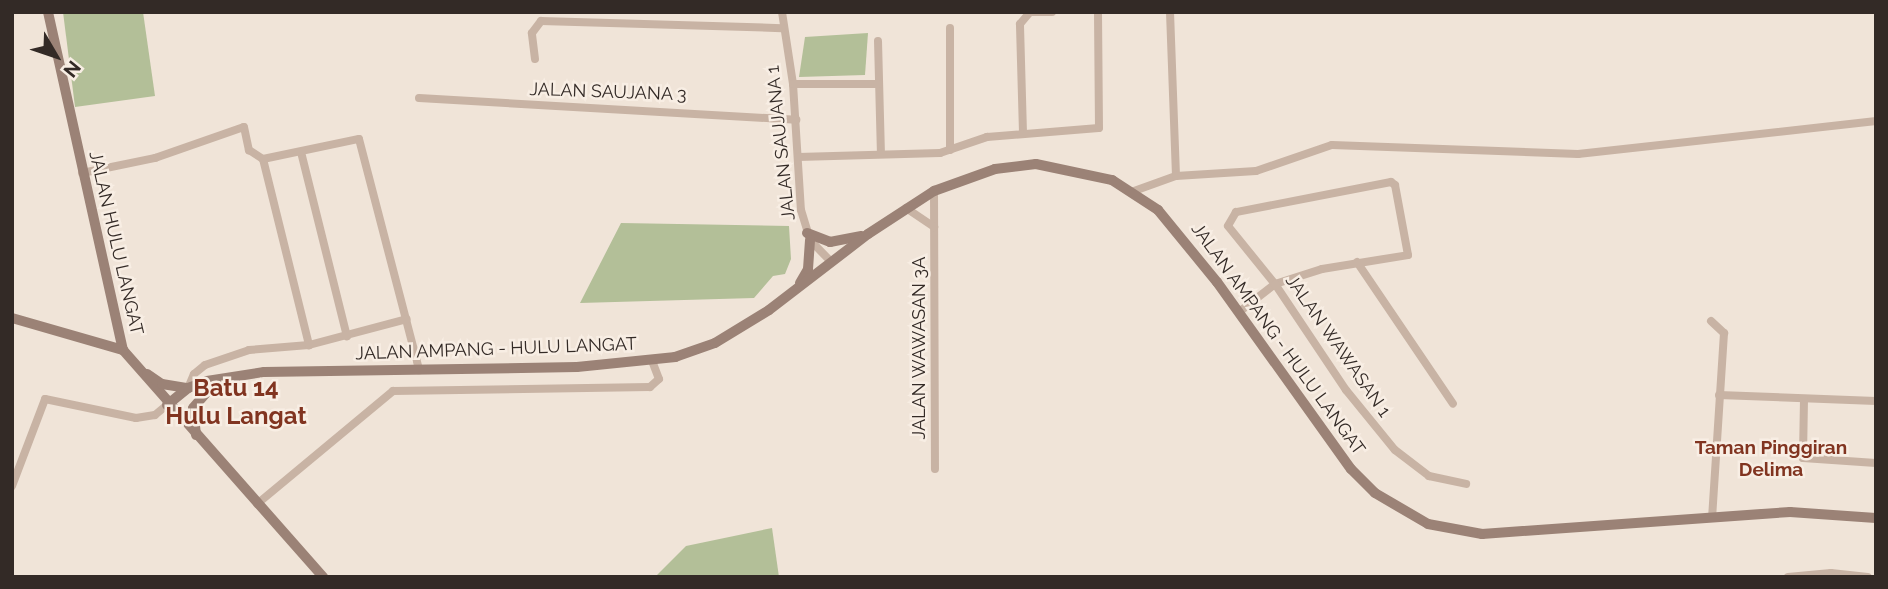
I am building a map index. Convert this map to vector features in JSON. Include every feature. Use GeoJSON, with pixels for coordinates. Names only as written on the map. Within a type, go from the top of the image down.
{"type":"FeatureCollection","features":[{"type":"Feature","properties":{"kind":"street","name":"JALAN HULU LANGAT"},"geometry":{"type":"LineString","coordinates":[[48,12],[123,350],[167,405],[323,577]]}},
{"type":"Feature","properties":{"kind":"street","name":"JALAN SAUJANA 1"},"geometry":{"type":"LineString","coordinates":[[782,12],[782,28],[793,84],[798,157],[808,237],[831,262]]}},
{"type":"Feature","properties":{"kind":"street"},"geometry":{"type":"LineString","coordinates":[[1023,133],[1023,17],[1052,12]]}},
{"type":"Feature","properties":{"kind":"street"},"geometry":{"type":"LineString","coordinates":[[798,157],[950,150],[987,137],[1099,128],[1098,12]]}},
{"type":"Feature","properties":{"kind":"street"},"geometry":{"type":"LineString","coordinates":[[1170,12],[1176,176]]}},
{"type":"Feature","properties":{"kind":"street"},"geometry":{"type":"LineString","coordinates":[[536,59],[533,33],[541,21],[782,28]]}},
{"type":"Feature","properties":{"kind":"street"},"geometry":{"type":"LineString","coordinates":[[950,29],[950,150]]}},
{"type":"Feature","properties":{"kind":"street"},"geometry":{"type":"LineString","coordinates":[[878,41],[881,154]]}},
{"type":"Feature","properties":{"kind":"street"},"geometry":{"type":"LineString","coordinates":[[793,84],[879,84]]}},
{"type":"Feature","properties":{"kind":"street","name":"JALAN SAUJANA 3"},"geometry":{"type":"LineString","coordinates":[[419,98],[796,120]]}},
{"type":"Feature","properties":{"kind":"street"},"geometry":{"type":"LineString","coordinates":[[1134,191],[1176,176],[1256,171],[1332,145],[1578,154],[1876,121]]}},
{"type":"Feature","properties":{"kind":"street"},"geometry":{"type":"LineString","coordinates":[[82,173],[155,158],[244,127],[249,150],[263,159],[356,138],[363,143],[419,370]]}},
{"type":"Feature","properties":{"kind":"street"},"geometry":{"type":"LineString","coordinates":[[301,152],[347,336]]}},
{"type":"Feature","properties":{"kind":"street"},"geometry":{"type":"LineString","coordinates":[[263,159],[309,345]]}},
{"type":"Feature","properties":{"kind":"street","name":"JALAN AMPANG - HULU LANGAT"},"geometry":{"type":"LineString","coordinates":[[167,405],[188,388],[238,374],[652,361],[715,343],[797,289],[868,234],[934,191],[995,169],[1036,164],[1091,173],[1134,191],[1173,226],[1239,312],[1351,469],[1376,493],[1428,524],[1456,532],[1509,534],[1824,511],[1876,518]]}},
{"type":"Feature","properties":{"kind":"street","name":"JALAN WAWASAN 1"},"geometry":{"type":"LineString","coordinates":[[1357,262],[1408,255],[1391,182],[1236,212],[1230,218],[1230,232],[1275,284],[1346,390],[1395,450],[1429,476],[1466,484]]}},
{"type":"Feature","properties":{"kind":"street","name":"JALAN WAWASAN 3A"},"geometry":{"type":"LineString","coordinates":[[934,191],[935,469]]}},
{"type":"Feature","properties":{"kind":"street"},"geometry":{"type":"LineString","coordinates":[[906,208],[934,226]]}},
{"type":"Feature","properties":{"kind":"street"},"geometry":{"type":"LineString","coordinates":[[797,289],[808,269],[808,237],[830,242],[868,234]]}},
{"type":"Feature","properties":{"kind":"street"},"geometry":{"type":"LineString","coordinates":[[1239,312],[1275,284],[1357,262],[1453,404]]}},
{"type":"Feature","properties":{"kind":"street"},"geometry":{"type":"LineString","coordinates":[[12,318],[123,350],[147,375],[162,384],[188,388],[199,369],[248,350],[309,345],[407,319]]}},
{"type":"Feature","properties":{"kind":"street"},"geometry":{"type":"LineString","coordinates":[[1712,321],[1724,333],[1712,518]]}},
{"type":"Feature","properties":{"kind":"street"},"geometry":{"type":"LineString","coordinates":[[257,505],[393,391],[650,387],[659,379],[652,361]]}},
{"type":"Feature","properties":{"kind":"street"},"geometry":{"type":"LineString","coordinates":[[196,436],[193,408],[199,399],[238,374]]}},
{"type":"Feature","properties":{"kind":"street"},"geometry":{"type":"LineString","coordinates":[[1719,395],[1876,401]]}},
{"type":"Feature","properties":{"kind":"street"},"geometry":{"type":"LineString","coordinates":[[12,485],[45,399],[136,418],[155,415],[167,405]]}},
{"type":"Feature","properties":{"kind":"street"},"geometry":{"type":"LineString","coordinates":[[1804,399],[1803,458],[1876,463]]}},
{"type":"Feature","properties":{"kind":"street"},"geometry":{"type":"LineString","coordinates":[[1788,577],[1831,573],[1868,577]]}},
{"type":"Feature","properties":{"kind":"green space"},"geometry":{"type":"Polygon","coordinates":[[[63,12],[143,12],[155,96],[75,107],[63,12]]]}},
{"type":"Feature","properties":{"kind":"green space"},"geometry":{"type":"Polygon","coordinates":[[[868,33],[865,75],[799,77],[805,37],[868,33]]]}},
{"type":"Feature","properties":{"kind":"green space"},"geometry":{"type":"Polygon","coordinates":[[[621,223],[789,226],[791,259],[785,274],[773,276],[754,298],[580,303],[621,223]]]}},
{"type":"Feature","properties":{"kind":"green space"},"geometry":{"type":"Polygon","coordinates":[[[772,528],[779,577],[655,577],[686,546],[772,528]]]}},
{"type":"Feature","properties":{"kind":"district","name":"Batu 14 Hulu Langat"},"geometry":{"type":"Point","coordinates":[236,402]}},
{"type":"Feature","properties":{"kind":"district","name":"Taman Pinggiran Delima"},"geometry":{"type":"Point","coordinates":[1771,459]}}]}
